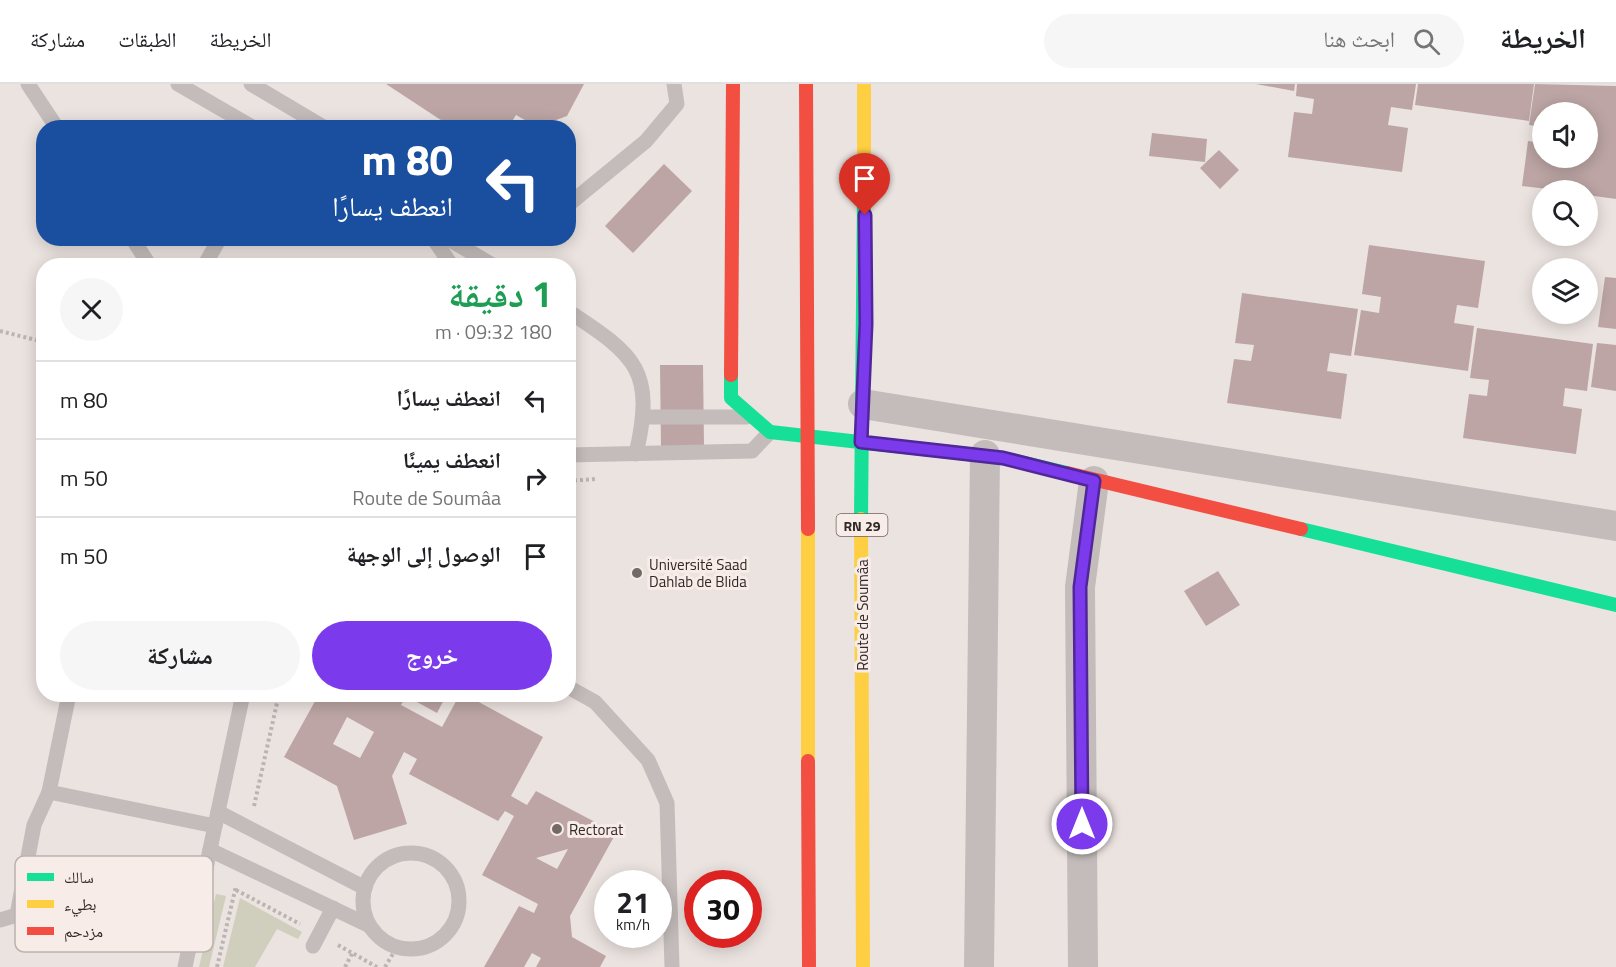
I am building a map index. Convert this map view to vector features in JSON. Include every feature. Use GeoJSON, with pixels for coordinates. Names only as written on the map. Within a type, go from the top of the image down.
{"type":"FeatureCollection","features":[{"type":"Feature","properties":{"kind":"main road"},"geometry":{"type":"LineString","coordinates":[[733,84],[731,398],[750,417],[770,432],[808,438],[985,455],[1616,605]]}},
{"type":"Feature","properties":{"kind":"main road"},"geometry":{"type":"LineString","coordinates":[[806,84],[809,967]]}},
{"type":"Feature","properties":{"kind":"main road","name":"Route de Soumâa"},"geometry":{"type":"LineString","coordinates":[[863,967],[861,442],[866,324],[864,84]]}},
{"type":"Feature","properties":{"kind":"street"},"geometry":{"type":"LineString","coordinates":[[863,404],[1616,526]]}},
{"type":"Feature","properties":{"kind":"street"},"geometry":{"type":"LineString","coordinates":[[979,967],[985,455]]}},
{"type":"Feature","properties":{"kind":"street"},"geometry":{"type":"LineString","coordinates":[[1083,967],[1080,587],[1094,481]]}},
{"type":"Feature","properties":{"kind":"lane"},"geometry":{"type":"LineString","coordinates":[[28,84],[52,120]]}},
{"type":"Feature","properties":{"kind":"lane"},"geometry":{"type":"LineString","coordinates":[[178,84],[240,120]]}},
{"type":"Feature","properties":{"kind":"lane"},"geometry":{"type":"LineString","coordinates":[[251,84],[312,120]]}},
{"type":"Feature","properties":{"kind":"lane"},"geometry":{"type":"LineString","coordinates":[[576,198],[646,141],[677,104],[674,84]]}},
{"type":"Feature","properties":{"kind":"lane"},"geometry":{"type":"LineString","coordinates":[[460,246],[481,258]]}},
{"type":"Feature","properties":{"kind":"lane"},"geometry":{"type":"LineString","coordinates":[[576,316],[598,330],[637,366],[645,395],[645,417],[636,454]]}},
{"type":"Feature","properties":{"kind":"lane"},"geometry":{"type":"LineString","coordinates":[[645,417],[750,417]]}},
{"type":"Feature","properties":{"kind":"lane"},"geometry":{"type":"LineString","coordinates":[[576,455],[752,451],[770,432]]}},
{"type":"Feature","properties":{"kind":"lane"},"geometry":{"type":"LineString","coordinates":[[576,691],[595,702],[648,760],[667,803],[672,967]]}},
{"type":"Feature","properties":{"kind":"lane"},"geometry":{"type":"LineString","coordinates":[[28,856],[34,825],[49,792],[67,702]]}},
{"type":"Feature","properties":{"kind":"lane"},"geometry":{"type":"LineString","coordinates":[[209,856],[241,702]]}},
{"type":"Feature","properties":{"kind":"lane"},"geometry":{"type":"LineString","coordinates":[[49,792],[217,819],[365,888]]}},
{"type":"Feature","properties":{"kind":"lane"},"geometry":{"type":"LineString","coordinates":[[210,850],[368,925]]}},
{"type":"Feature","properties":{"kind":"lane"},"geometry":{"type":"LineString","coordinates":[[404,854],[420,854],[435,859],[447,870],[455,884],[459,899],[456,915],[449,930],[437,940],[423,947],[407,949],[397,947],[378,937],[368,925],[363,910],[365,888],[376,868],[389,858],[404,854]]}},
{"type":"Feature","properties":{"kind":"lane"},"geometry":{"type":"LineString","coordinates":[[316,940],[333,908]]}},
{"type":"Feature","properties":{"kind":"lane"},"geometry":{"type":"LineString","coordinates":[[0,920],[15,916]]}},
{"type":"Feature","properties":{"kind":"lane"},"geometry":{"type":"LineString","coordinates":[[185,967],[188,952]]}},
{"type":"Feature","properties":{"kind":"path"},"geometry":{"type":"LineString","coordinates":[[0,332],[36,340]]}},
{"type":"Feature","properties":{"kind":"path"},"geometry":{"type":"LineString","coordinates":[[236,890],[316,940],[353,952],[376,967]]}},
{"type":"Feature","properties":{"kind":"path"},"geometry":{"type":"LineString","coordinates":[[385,967],[397,947]]}},
{"type":"Feature","properties":{"kind":"path"},"geometry":{"type":"LineString","coordinates":[[345,967],[353,952]]}},
{"type":"Feature","properties":{"kind":"shaded area"},"geometry":{"type":"Polygon","coordinates":[[[216,894],[226,896],[213,950],[213,907],[216,894]]]}},
{"type":"Feature","properties":{"kind":"shaded area"},"geometry":{"type":"Polygon","coordinates":[[[240,898],[302,932],[298,939],[277,929],[255,967],[223,967],[240,898]]]}},
{"type":"Feature","properties":{"kind":"shaded area"},"geometry":{"type":"Polygon","coordinates":[[[202,952],[213,952],[209,967],[199,967],[202,952]]]}},
{"type":"Feature","properties":{"kind":"building"},"geometry":{"type":"Polygon","coordinates":[[[386,84],[584,84],[567,116],[556,120],[525,120],[516,115],[513,120],[441,120],[386,84]]]}},
{"type":"Feature","properties":{"kind":"building"},"geometry":{"type":"Polygon","coordinates":[[[1256,84],[1295,84],[1294,91],[1256,84]]]}},
{"type":"Feature","properties":{"kind":"building"},"geometry":{"type":"Polygon","coordinates":[[[1297,84],[1416,84],[1412,110],[1391,107],[1388,125],[1408,128],[1402,172],[1288,157],[1294,112],[1312,114],[1314,99],[1296,96],[1297,84]]]}},
{"type":"Feature","properties":{"kind":"building"},"geometry":{"type":"Polygon","coordinates":[[[1418,84],[1534,84],[1529,121],[1415,105],[1418,84]]]}},
{"type":"Feature","properties":{"kind":"building"},"geometry":{"type":"Polygon","coordinates":[[[1535,84],[1616,86],[1616,199],[1598,197],[1598,180],[1532,180],[1532,187],[1522,186],[1528,141],[1532,142],[1532,168],[1598,168],[1598,102],[1532,102],[1535,84]]]}},
{"type":"Feature","properties":{"kind":"building"},"geometry":{"type":"Polygon","coordinates":[[[1532,104],[1532,125],[1529,125],[1532,104]]]}},
{"type":"Feature","properties":{"kind":"building"},"geometry":{"type":"Polygon","coordinates":[[[1152,133],[1207,139],[1205,162],[1149,156],[1152,133]]]}},
{"type":"Feature","properties":{"kind":"building"},"geometry":{"type":"Polygon","coordinates":[[[1219,150],[1239,170],[1220,189],[1200,168],[1219,150]]]}},
{"type":"Feature","properties":{"kind":"building"},"geometry":{"type":"Polygon","coordinates":[[[664,164],[692,191],[633,253],[605,226],[664,164]]]}},
{"type":"Feature","properties":{"kind":"building"},"geometry":{"type":"Polygon","coordinates":[[[1369,245],[1485,261],[1478,308],[1457,305],[1454,323],[1474,326],[1468,371],[1354,355],[1361,310],[1379,313],[1381,297],[1362,294],[1369,245]]]}},
{"type":"Feature","properties":{"kind":"building"},"geometry":{"type":"Polygon","coordinates":[[[1605,277],[1616,278],[1616,329],[1598,327],[1605,277]]]}},
{"type":"Feature","properties":{"kind":"building"},"geometry":{"type":"Polygon","coordinates":[[[1242,293],[1358,309],[1351,356],[1330,353],[1327,371],[1347,374],[1341,419],[1227,403],[1234,359],[1251,361],[1254,345],[1235,343],[1242,293]]]}},
{"type":"Feature","properties":{"kind":"building"},"geometry":{"type":"Polygon","coordinates":[[[1477,328],[1593,344],[1587,391],[1565,388],[1563,406],[1582,409],[1576,454],[1463,438],[1469,394],[1487,396],[1489,380],[1470,378],[1477,328]]]}},
{"type":"Feature","properties":{"kind":"building"},"geometry":{"type":"Polygon","coordinates":[[[1597,343],[1616,345],[1616,391],[1591,387],[1597,343]]]}},
{"type":"Feature","properties":{"kind":"building"},"geometry":{"type":"Polygon","coordinates":[[[660,365],[703,365],[704,446],[661,447],[660,365]]]}},
{"type":"Feature","properties":{"kind":"building"},"geometry":{"type":"Polygon","coordinates":[[[1218,571],[1240,605],[1206,626],[1184,591],[1218,571]]]}},
{"type":"Feature","properties":{"kind":"building","name":"Rectorat"},"geometry":{"type":"Polygon","coordinates":[[[315,702],[403,702],[401,705],[442,727],[456,702],[479,702],[543,737],[511,796],[527,805],[536,791],[616,833],[570,916],[572,937],[606,956],[600,967],[536,967],[541,958],[532,953],[524,967],[484,967],[519,906],[534,913],[538,904],[482,875],[514,816],[505,811],[498,821],[409,774],[417,759],[404,752],[392,776],[407,824],[354,840],[337,786],[284,757],[315,702]],[[347,717],[333,744],[360,758],[374,732],[347,717]],[[568,849],[536,858],[557,869],[568,849]]]}},
{"type":"Feature","properties":{"kind":"building","name":"Rectorat"},"geometry":{"type":"Polygon","coordinates":[[[417,702],[443,702],[437,713],[417,702]]]}},
{"type":"Feature","properties":{"kind":"traffic: fast"},"geometry":{"type":"LineString","coordinates":[[861,519],[864,197]]}},
{"type":"Feature","properties":{"kind":"traffic: fast"},"geometry":{"type":"LineString","coordinates":[[731,375],[731,398],[770,432],[1003,458],[1067,473]]}},
{"type":"Feature","properties":{"kind":"traffic: fast"},"geometry":{"type":"LineString","coordinates":[[1301,529],[1616,605]]}},
{"type":"Feature","properties":{"kind":"traffic: slow"},"geometry":{"type":"LineString","coordinates":[[864,84],[864,197]]}},
{"type":"Feature","properties":{"kind":"traffic: slow"},"geometry":{"type":"LineString","coordinates":[[861,519],[863,967]]}},
{"type":"Feature","properties":{"kind":"traffic: slow"},"geometry":{"type":"LineString","coordinates":[[808,529],[808,761]]}},
{"type":"Feature","properties":{"kind":"traffic: jam"},"geometry":{"type":"LineString","coordinates":[[731,375],[733,84]]}},
{"type":"Feature","properties":{"kind":"traffic: jam"},"geometry":{"type":"LineString","coordinates":[[806,84],[808,529]]}},
{"type":"Feature","properties":{"kind":"traffic: jam"},"geometry":{"type":"LineString","coordinates":[[1067,473],[1301,529]]}},
{"type":"Feature","properties":{"kind":"traffic: jam"},"geometry":{"type":"LineString","coordinates":[[808,761],[809,967]]}},
{"type":"Feature","properties":{"kind":"place","name":"Université Saad Dahlab de Blida"},"geometry":{"type":"Point","coordinates":[637,573]}},
{"type":"Feature","properties":{"kind":"place","name":"Rectorat"},"geometry":{"type":"Point","coordinates":[557,829]}},
{"type":"Feature","properties":{"kind":"route"},"geometry":{"type":"LineString","coordinates":[[865,215],[866,324],[861,442],[1003,458],[1094,481],[1080,587],[1082,824]]}}]}
